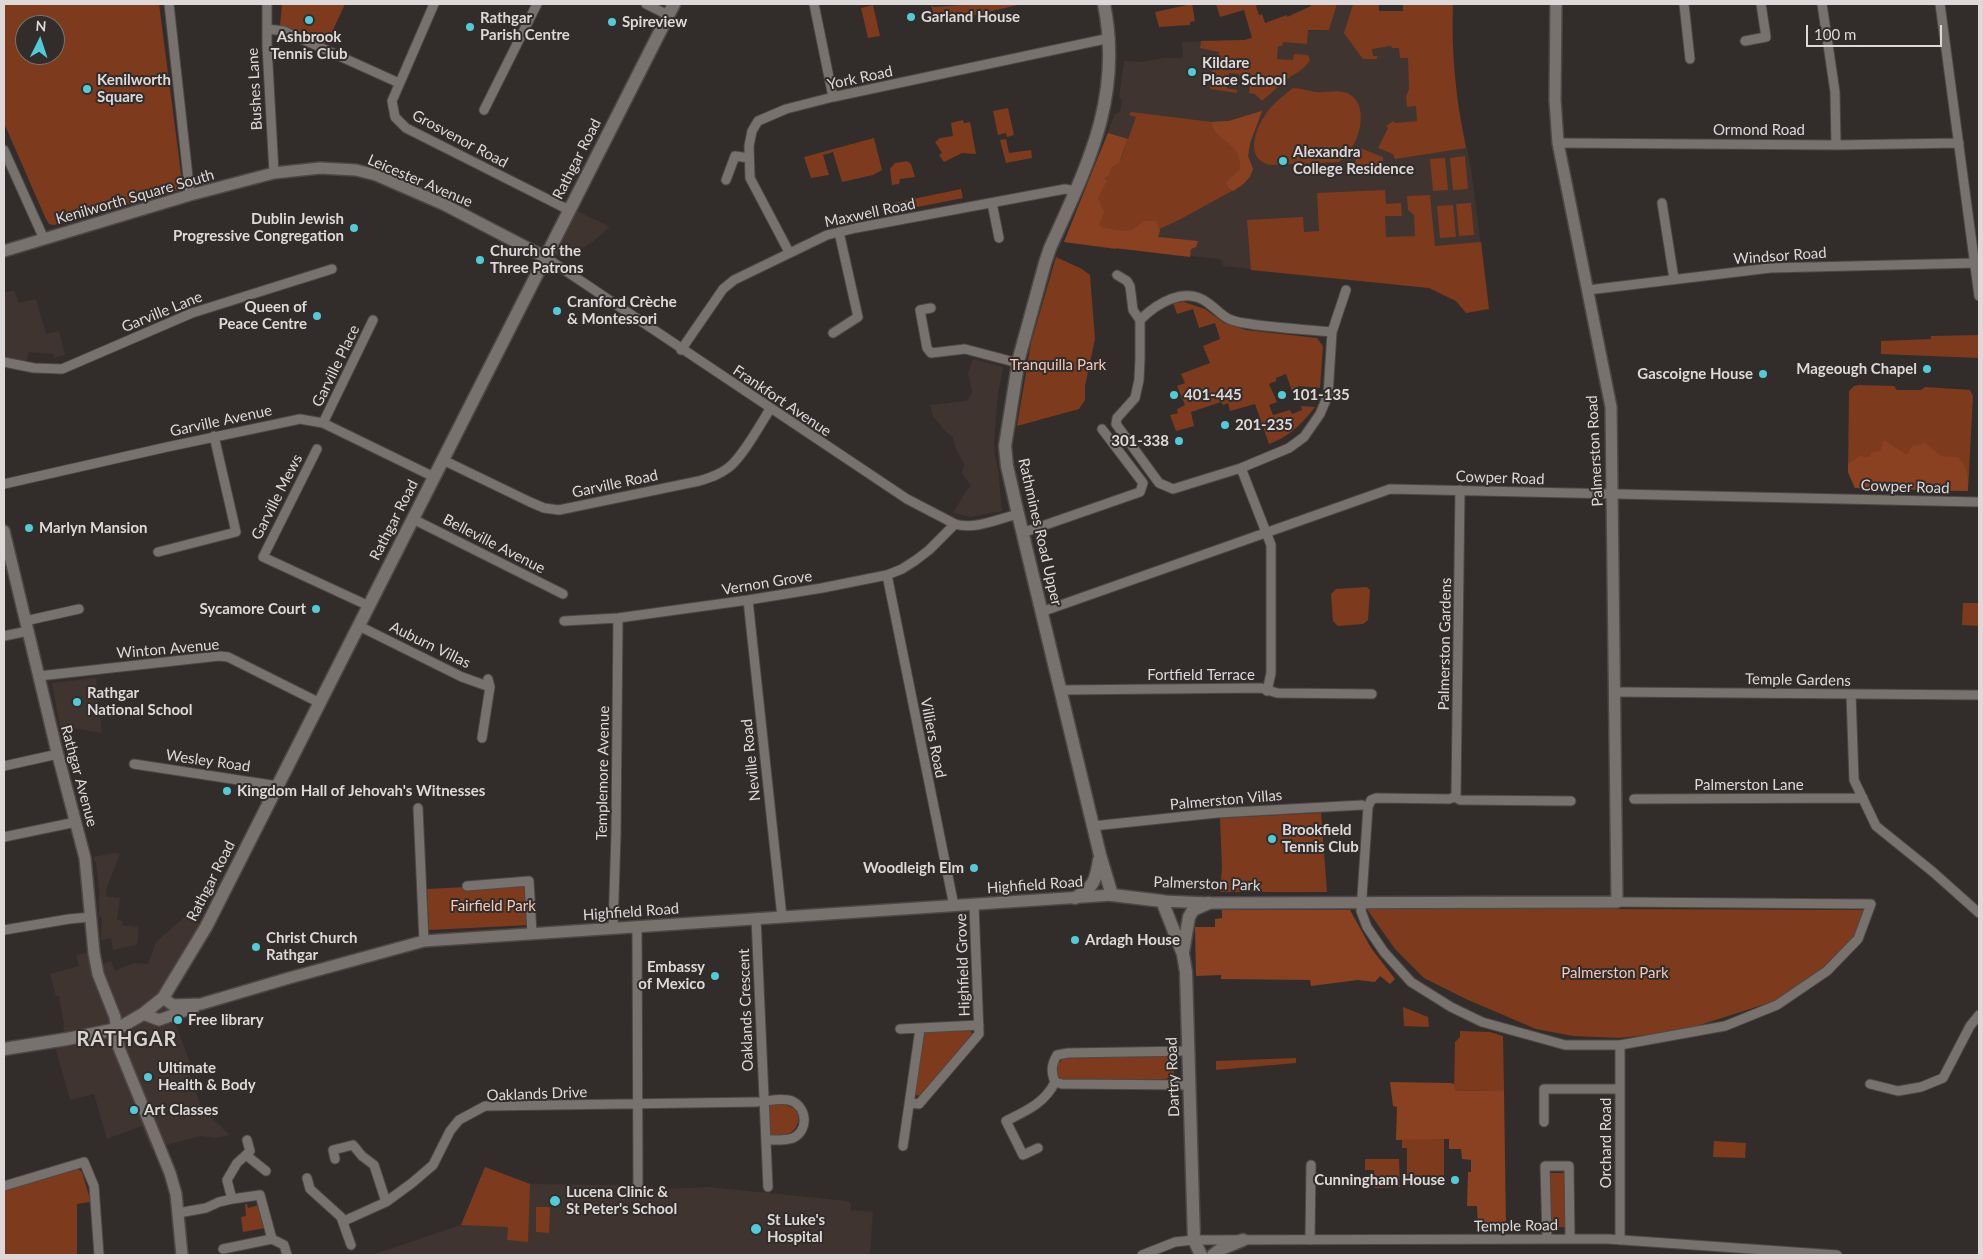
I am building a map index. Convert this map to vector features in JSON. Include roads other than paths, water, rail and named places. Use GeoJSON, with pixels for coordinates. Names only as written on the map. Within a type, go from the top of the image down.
{"type":"FeatureCollection","features":[{"type":"Feature","properties":{"kind":"main road","name":"Rathmines Road Upper"},"geometry":{"type":"LineString","coordinates":[[1104,4],[1110,38],[1108,86],[1105,104],[1093,152],[1050,248],[1018,364],[1005,446],[1007,466],[1022,533],[1100,855],[1112,896]]}},
{"type":"Feature","properties":{"kind":"main road","name":"Rathgar Road"},"geometry":{"type":"LineString","coordinates":[[4,1049],[66,1040],[117,1029],[143,1014],[164,998],[206,927],[671,9]]}},
{"type":"Feature","properties":{"kind":"main road"},"geometry":{"type":"LineString","coordinates":[[1076,898],[1090,889],[1094,883],[1100,855]]}},
{"type":"Feature","properties":{"kind":"main road","name":"Palmerston Park"},"geometry":{"type":"LineString","coordinates":[[1112,896],[1162,900]]}},
{"type":"Feature","properties":{"kind":"main road","name":"Dartry Road"},"geometry":{"type":"LineString","coordinates":[[1162,900],[1183,954],[1186,972],[1194,1240],[1201,1255]]}},
{"type":"Feature","properties":{"kind":"main road"},"geometry":{"type":"LineString","coordinates":[[1183,954],[1189,917],[1193,910],[1209,903]]}},
{"type":"Feature","properties":{"kind":"main road"},"geometry":{"type":"LineString","coordinates":[[1213,1255],[1221,1249],[1243,1240]]}},
{"type":"Feature","properties":{"kind":"street"},"geometry":{"type":"LineString","coordinates":[[169,4],[190,196]]}},
{"type":"Feature","properties":{"kind":"street","name":"Bushes Lane"},"geometry":{"type":"LineString","coordinates":[[267,4],[266,29],[274,173]]}},
{"type":"Feature","properties":{"kind":"street","name":"Grosvenor Road"},"geometry":{"type":"LineString","coordinates":[[434,4],[392,101],[395,117],[406,128],[570,210]]}},
{"type":"Feature","properties":{"kind":"street"},"geometry":{"type":"LineString","coordinates":[[484,110],[537,4]]}},
{"type":"Feature","properties":{"kind":"street"},"geometry":{"type":"LineString","coordinates":[[646,4],[671,9]]}},
{"type":"Feature","properties":{"kind":"street"},"geometry":{"type":"LineString","coordinates":[[814,4],[833,97]]}},
{"type":"Feature","properties":{"kind":"street","name":"Palmerston Road"},"geometry":{"type":"LineString","coordinates":[[1556,4],[1555,100],[1558,143],[1611,407],[1616,692],[1617,902]]}},
{"type":"Feature","properties":{"kind":"street"},"geometry":{"type":"LineString","coordinates":[[1684,4],[1690,59]]}},
{"type":"Feature","properties":{"kind":"street"},"geometry":{"type":"LineString","coordinates":[[1745,41],[1766,37],[1762,4]]}},
{"type":"Feature","properties":{"kind":"street"},"geometry":{"type":"LineString","coordinates":[[1822,4],[1835,92],[1836,145]]}},
{"type":"Feature","properties":{"kind":"street"},"geometry":{"type":"LineString","coordinates":[[1940,4],[1979,296]]}},
{"type":"Feature","properties":{"kind":"street"},"geometry":{"type":"LineString","coordinates":[[266,29],[284,31],[400,83]]}},
{"type":"Feature","properties":{"kind":"street","name":"York Road"},"geometry":{"type":"LineString","coordinates":[[789,252],[750,178],[749,146],[752,131],[758,121],[786,110],[833,97],[1110,38]]}},
{"type":"Feature","properties":{"kind":"street","name":"Ormond Road"},"geometry":{"type":"LineString","coordinates":[[1558,143],[1836,145],[1959,143]]}},
{"type":"Feature","properties":{"kind":"street"},"geometry":{"type":"LineString","coordinates":[[4,150],[44,239]]}},
{"type":"Feature","properties":{"kind":"street"},"geometry":{"type":"LineString","coordinates":[[726,180],[735,156],[749,158]]}},
{"type":"Feature","properties":{"kind":"street","name":"Leicester Avenue"},"geometry":{"type":"LineString","coordinates":[[274,173],[314,168],[356,170],[376,175],[445,205],[545,257]]}},
{"type":"Feature","properties":{"kind":"street","name":"Kenilworth Square South"},"geometry":{"type":"LineString","coordinates":[[4,250],[274,173]]}},
{"type":"Feature","properties":{"kind":"street","name":"Maxwell Road"},"geometry":{"type":"LineString","coordinates":[[681,350],[723,289],[734,280],[827,235],[1065,189],[1076,191]]}},
{"type":"Feature","properties":{"kind":"street"},"geometry":{"type":"LineString","coordinates":[[992,203],[999,238]]}},
{"type":"Feature","properties":{"kind":"street"},"geometry":{"type":"LineString","coordinates":[[1662,203],[1674,279]]}},
{"type":"Feature","properties":{"kind":"street"},"geometry":{"type":"LineString","coordinates":[[833,334],[858,317],[839,232]]}},
{"type":"Feature","properties":{"kind":"street","name":"Frankfort Avenue"},"geometry":{"type":"LineString","coordinates":[[545,257],[770,410],[907,500],[962,526],[974,525],[1018,514]]}},
{"type":"Feature","properties":{"kind":"street","name":"Windsor Road"},"geometry":{"type":"LineString","coordinates":[[1588,290],[1770,268],[1975,262]]}},
{"type":"Feature","properties":{"kind":"street","name":"Garville Lane"},"geometry":{"type":"LineString","coordinates":[[4,362],[34,368],[62,369],[192,313],[332,269]]}},
{"type":"Feature","properties":{"kind":"street"},"geometry":{"type":"LineString","coordinates":[[1116,274],[1127,281],[1134,310],[1140,320],[1139,380],[1135,398],[1121,412],[1116,424],[1159,484],[1173,489],[1241,468],[1289,448],[1304,437],[1320,414],[1328,396],[1332,332],[1346,290]]}},
{"type":"Feature","properties":{"kind":"street"},"geometry":{"type":"LineString","coordinates":[[1140,320],[1154,307],[1175,296],[1194,297],[1207,301],[1223,317],[1242,323],[1332,332]]}},
{"type":"Feature","properties":{"kind":"street"},"geometry":{"type":"LineString","coordinates":[[931,308],[920,310],[927,348],[931,354],[965,349],[1018,364]]}},
{"type":"Feature","properties":{"kind":"street","name":"Garville Place"},"geometry":{"type":"LineString","coordinates":[[323,423],[373,320]]}},
{"type":"Feature","properties":{"kind":"street","name":"Garville Road"},"geometry":{"type":"LineString","coordinates":[[443,460],[530,502],[544,508],[559,510],[699,481],[718,475],[730,467],[739,456],[770,410]]}},
{"type":"Feature","properties":{"kind":"street","name":"Garville Avenue"},"geometry":{"type":"LineString","coordinates":[[4,484],[214,436],[300,419],[323,423],[434,477]]}},
{"type":"Feature","properties":{"kind":"street"},"geometry":{"type":"LineString","coordinates":[[1022,533],[1140,492],[1143,483],[1102,429]]}},
{"type":"Feature","properties":{"kind":"street"},"geometry":{"type":"LineString","coordinates":[[158,552],[236,532],[214,436]]}},
{"type":"Feature","properties":{"kind":"street","name":"Garville Mews"},"geometry":{"type":"LineString","coordinates":[[317,449],[259,559],[369,606]]}},
{"type":"Feature","properties":{"kind":"street"},"geometry":{"type":"LineString","coordinates":[[1241,468],[1271,545],[1271,673],[1268,690]]}},
{"type":"Feature","properties":{"kind":"street","name":"Cowper Road"},"geometry":{"type":"LineString","coordinates":[[1041,612],[1390,489],[1979,502]]}},
{"type":"Feature","properties":{"kind":"street","name":"Palmerston Gardens"},"geometry":{"type":"LineString","coordinates":[[1455,797],[1460,490]]}},
{"type":"Feature","properties":{"kind":"street","name":"Belleville Avenue"},"geometry":{"type":"LineString","coordinates":[[413,519],[563,594]]}},
{"type":"Feature","properties":{"kind":"street","name":"Vernon Grove"},"geometry":{"type":"LineString","coordinates":[[564,621],[618,618],[748,600],[887,575],[902,569],[916,560],[955,524]]}},
{"type":"Feature","properties":{"kind":"street","name":"Rathgar Avenue"},"geometry":{"type":"LineString","coordinates":[[4,531],[85,858],[95,960],[115,1017],[119,1048],[170,1173],[178,1213],[182,1255]]}},
{"type":"Feature","properties":{"kind":"street","name":"Villiers Road"},"geometry":{"type":"LineString","coordinates":[[887,575],[954,906]]}},
{"type":"Feature","properties":{"kind":"street","name":"Neville Road"},"geometry":{"type":"LineString","coordinates":[[748,600],[782,917]]}},
{"type":"Feature","properties":{"kind":"street"},"geometry":{"type":"LineString","coordinates":[[4,636],[27,626],[79,609]]}},
{"type":"Feature","properties":{"kind":"street","name":"Templemore Avenue"},"geometry":{"type":"LineString","coordinates":[[613,928],[618,618]]}},
{"type":"Feature","properties":{"kind":"street","name":"Auburn Villas"},"geometry":{"type":"LineString","coordinates":[[359,626],[462,677],[489,683],[482,738]]}},
{"type":"Feature","properties":{"kind":"street","name":"Winton Avenue"},"geometry":{"type":"LineString","coordinates":[[39,676],[219,656],[228,657],[320,703]]}},
{"type":"Feature","properties":{"kind":"street","name":"Fortfield Terrace"},"geometry":{"type":"LineString","coordinates":[[1060,690],[1261,688],[1277,693],[1372,694]]}},
{"type":"Feature","properties":{"kind":"street","name":"Temple Gardens"},"geometry":{"type":"LineString","coordinates":[[1616,692],[1979,695]]}},
{"type":"Feature","properties":{"kind":"street"},"geometry":{"type":"LineString","coordinates":[[1851,694],[1854,780],[1876,826],[1933,872],[1979,913]]}},
{"type":"Feature","properties":{"kind":"street"},"geometry":{"type":"LineString","coordinates":[[4,766],[58,754]]}},
{"type":"Feature","properties":{"kind":"street","name":"Wesley Road"},"geometry":{"type":"LineString","coordinates":[[134,764],[278,786]]}},
{"type":"Feature","properties":{"kind":"street"},"geometry":{"type":"LineString","coordinates":[[1362,902],[1368,807],[1371,800],[1376,798],[1449,799],[1455,797],[1460,800],[1570,801]]}},
{"type":"Feature","properties":{"kind":"street","name":"Palmerston Lane"},"geometry":{"type":"LineString","coordinates":[[1634,800],[1863,798]]}},
{"type":"Feature","properties":{"kind":"street","name":"Palmerston Villas"},"geometry":{"type":"LineString","coordinates":[[1093,826],[1218,813],[1362,805]]}},
{"type":"Feature","properties":{"kind":"street"},"geometry":{"type":"LineString","coordinates":[[418,808],[424,941]]}},
{"type":"Feature","properties":{"kind":"street"},"geometry":{"type":"LineString","coordinates":[[4,837],[76,822]]}},
{"type":"Feature","properties":{"kind":"street"},"geometry":{"type":"LineString","coordinates":[[466,886],[529,881],[532,933]]}},
{"type":"Feature","properties":{"kind":"street","name":"Highfield Road"},"geometry":{"type":"LineString","coordinates":[[164,998],[174,1005],[201,1004],[424,941],[1112,896]]}},
{"type":"Feature","properties":{"kind":"street","name":"Palmerston Park"},"geometry":{"type":"LineString","coordinates":[[1162,900],[1209,903],[1362,902],[1617,902],[1871,904],[1858,939],[1828,971],[1777,1006],[1725,1026],[1620,1045],[1565,1044],[1482,1022],[1452,1007],[1411,982],[1384,952],[1368,927],[1362,911],[1362,902]]}},
{"type":"Feature","properties":{"kind":"street","name":"Highfield Grove"},"geometry":{"type":"LineString","coordinates":[[910,1103],[919,1104],[978,1034],[974,905]]}},
{"type":"Feature","properties":{"kind":"street"},"geometry":{"type":"LineString","coordinates":[[4,930],[91,917]]}},
{"type":"Feature","properties":{"kind":"street","name":"Oaklands Crescent"},"geometry":{"type":"LineString","coordinates":[[756,918],[761,1102],[766,1140],[768,1187]]}},
{"type":"Feature","properties":{"kind":"street"},"geometry":{"type":"LineString","coordinates":[[637,926],[638,1184]]}},
{"type":"Feature","properties":{"kind":"street"},"geometry":{"type":"LineString","coordinates":[[143,1014],[159,1020],[180,1014],[201,1004]]}},
{"type":"Feature","properties":{"kind":"street"},"geometry":{"type":"LineString","coordinates":[[1870,1084],[1898,1091],[1921,1087],[1943,1078],[1962,1040],[1979,1015]]}},
{"type":"Feature","properties":{"kind":"street","name":"Highfield Grove"},"geometry":{"type":"LineString","coordinates":[[900,1029],[979,1025]]}},
{"type":"Feature","properties":{"kind":"street"},"geometry":{"type":"LineString","coordinates":[[903,1146],[920,1028]]}},
{"type":"Feature","properties":{"kind":"street","name":"Orchard Road"},"geometry":{"type":"LineString","coordinates":[[1620,1045],[1620,1240]]}},
{"type":"Feature","properties":{"kind":"street"},"geometry":{"type":"LineString","coordinates":[[1038,1148],[1023,1155],[1006,1121],[1032,1108],[1050,1092],[1055,1082],[1052,1075],[1052,1064],[1057,1055],[1068,1053],[1189,1051]]}},
{"type":"Feature","properties":{"kind":"street"},"geometry":{"type":"LineString","coordinates":[[1055,1082],[1062,1084],[1190,1085]]}},
{"type":"Feature","properties":{"kind":"street"},"geometry":{"type":"LineString","coordinates":[[1544,1122],[1544,1089],[1620,1089]]}},
{"type":"Feature","properties":{"kind":"street"},"geometry":{"type":"LineString","coordinates":[[761,1102],[781,1100],[794,1102],[803,1110],[804,1117],[802,1129],[794,1138],[766,1140]]}},
{"type":"Feature","properties":{"kind":"street","name":"Oaklands Drive"},"geometry":{"type":"LineString","coordinates":[[344,1221],[386,1202],[412,1183],[433,1165],[450,1131],[459,1120],[486,1106],[761,1102]]}},
{"type":"Feature","properties":{"kind":"street"},"geometry":{"type":"LineString","coordinates":[[232,1199],[227,1180],[237,1163],[250,1151],[247,1140]]}},
{"type":"Feature","properties":{"kind":"street"},"geometry":{"type":"LineString","coordinates":[[333,1150],[353,1145],[362,1156],[374,1165],[386,1202]]}},
{"type":"Feature","properties":{"kind":"street"},"geometry":{"type":"LineString","coordinates":[[246,1155],[266,1171]]}},
{"type":"Feature","properties":{"kind":"street"},"geometry":{"type":"LineString","coordinates":[[4,1186],[84,1162],[94,1186],[99,1255]]}},
{"type":"Feature","properties":{"kind":"street"},"geometry":{"type":"LineString","coordinates":[[1310,1240],[1311,1165]]}},
{"type":"Feature","properties":{"kind":"street"},"geometry":{"type":"LineString","coordinates":[[1547,1239],[1545,1166],[1569,1166],[1570,1239]]}},
{"type":"Feature","properties":{"kind":"street"},"geometry":{"type":"LineString","coordinates":[[307,1178],[310,1189],[341,1216],[351,1245]]}},
{"type":"Feature","properties":{"kind":"street"},"geometry":{"type":"LineString","coordinates":[[178,1213],[206,1208],[232,1199],[260,1195],[272,1239]]}},
{"type":"Feature","properties":{"kind":"street"},"geometry":{"type":"LineString","coordinates":[[224,1250],[272,1239],[284,1245],[287,1255]]}},
{"type":"Feature","properties":{"kind":"street","name":"Temple Road"},"geometry":{"type":"LineString","coordinates":[[1142,1255],[1175,1242],[1194,1240],[1547,1239],[1620,1240],[1837,1255]]}},
{"type":"Feature","properties":{"kind":"place","name":"Garland House"},"geometry":{"type":"Point","coordinates":[911,17]}},
{"type":"Feature","properties":{"kind":"place","name":"Ashbrook Tennis Club"},"geometry":{"type":"Point","coordinates":[309,20]}},
{"type":"Feature","properties":{"kind":"place","name":"Spireview"},"geometry":{"type":"Point","coordinates":[612,22]}},
{"type":"Feature","properties":{"kind":"place","name":"Rathgar Parish Centre"},"geometry":{"type":"Point","coordinates":[470,27]}},
{"type":"Feature","properties":{"kind":"place","name":"Kildare Place School"},"geometry":{"type":"Point","coordinates":[1192,72]}},
{"type":"Feature","properties":{"kind":"place","name":"Kenilworth Square"},"geometry":{"type":"Point","coordinates":[87,89]}},
{"type":"Feature","properties":{"kind":"place","name":"Alexandra College Residence"},"geometry":{"type":"Point","coordinates":[1283,161]}},
{"type":"Feature","properties":{"kind":"place","name":"Dublin Jewish Progressive Congregation"},"geometry":{"type":"Point","coordinates":[354,228]}},
{"type":"Feature","properties":{"kind":"place","name":"Church of the Three Patrons"},"geometry":{"type":"Point","coordinates":[480,260]}},
{"type":"Feature","properties":{"kind":"place","name":"Cranford Crèche & Montessori"},"geometry":{"type":"Point","coordinates":[557,311]}},
{"type":"Feature","properties":{"kind":"place","name":"Queen of Peace Centre"},"geometry":{"type":"Point","coordinates":[317,316]}},
{"type":"Feature","properties":{"kind":"place","name":"Mageough Chapel"},"geometry":{"type":"Point","coordinates":[1927,369]}},
{"type":"Feature","properties":{"kind":"place","name":"Gascoigne House"},"geometry":{"type":"Point","coordinates":[1763,374]}},
{"type":"Feature","properties":{"kind":"place","name":"401-445"},"geometry":{"type":"Point","coordinates":[1174,395]}},
{"type":"Feature","properties":{"kind":"place","name":"101-135"},"geometry":{"type":"Point","coordinates":[1282,395]}},
{"type":"Feature","properties":{"kind":"place","name":"201-235"},"geometry":{"type":"Point","coordinates":[1225,425]}},
{"type":"Feature","properties":{"kind":"place","name":"301-338"},"geometry":{"type":"Point","coordinates":[1179,441]}},
{"type":"Feature","properties":{"kind":"place","name":"Marlyn Mansion"},"geometry":{"type":"Point","coordinates":[29,528]}},
{"type":"Feature","properties":{"kind":"place","name":"Sycamore Court"},"geometry":{"type":"Point","coordinates":[316,609]}},
{"type":"Feature","properties":{"kind":"place","name":"Rathgar National School"},"geometry":{"type":"Point","coordinates":[77,702]}},
{"type":"Feature","properties":{"kind":"place","name":"Kingdom Hall of Jehovah's Witnesses"},"geometry":{"type":"Point","coordinates":[227,791]}},
{"type":"Feature","properties":{"kind":"place","name":"Brookfield Tennis Club"},"geometry":{"type":"Point","coordinates":[1272,839]}},
{"type":"Feature","properties":{"kind":"place","name":"Woodleigh Elm"},"geometry":{"type":"Point","coordinates":[974,868]}},
{"type":"Feature","properties":{"kind":"place","name":"Ardagh House"},"geometry":{"type":"Point","coordinates":[1075,940]}},
{"type":"Feature","properties":{"kind":"place","name":"Christ Church Rathgar"},"geometry":{"type":"Point","coordinates":[256,947]}},
{"type":"Feature","properties":{"kind":"place","name":"Embassy of Mexico"},"geometry":{"type":"Point","coordinates":[715,976]}},
{"type":"Feature","properties":{"kind":"place","name":"Free library"},"geometry":{"type":"Point","coordinates":[178,1020]}},
{"type":"Feature","properties":{"kind":"place","name":"Ultimate Health & Body"},"geometry":{"type":"Point","coordinates":[148,1077]}},
{"type":"Feature","properties":{"kind":"place","name":"Art Classes"},"geometry":{"type":"Point","coordinates":[134,1110]}},
{"type":"Feature","properties":{"kind":"place","name":"Cunningham House"},"geometry":{"type":"Point","coordinates":[1455,1180]}},
{"type":"Feature","properties":{"kind":"place","name":"Lucena Clinic & St Peter's School"},"geometry":{"type":"Point","coordinates":[555,1201]}},
{"type":"Feature","properties":{"kind":"place","name":"St Luke's Hospital"},"geometry":{"type":"Point","coordinates":[756,1229]}},
{"type":"Feature","properties":{"kind":"district","name":"RATHGAR"},"geometry":{"type":"Point","coordinates":[127,1040]}},
{"type":"Feature","properties":{"kind":"park label","name":"Tranquilla Park"},"geometry":{"type":"Point","coordinates":[1058,365]}},
{"type":"Feature","properties":{"kind":"park label","name":"Fairfield Park"},"geometry":{"type":"Point","coordinates":[493,906]}}]}
